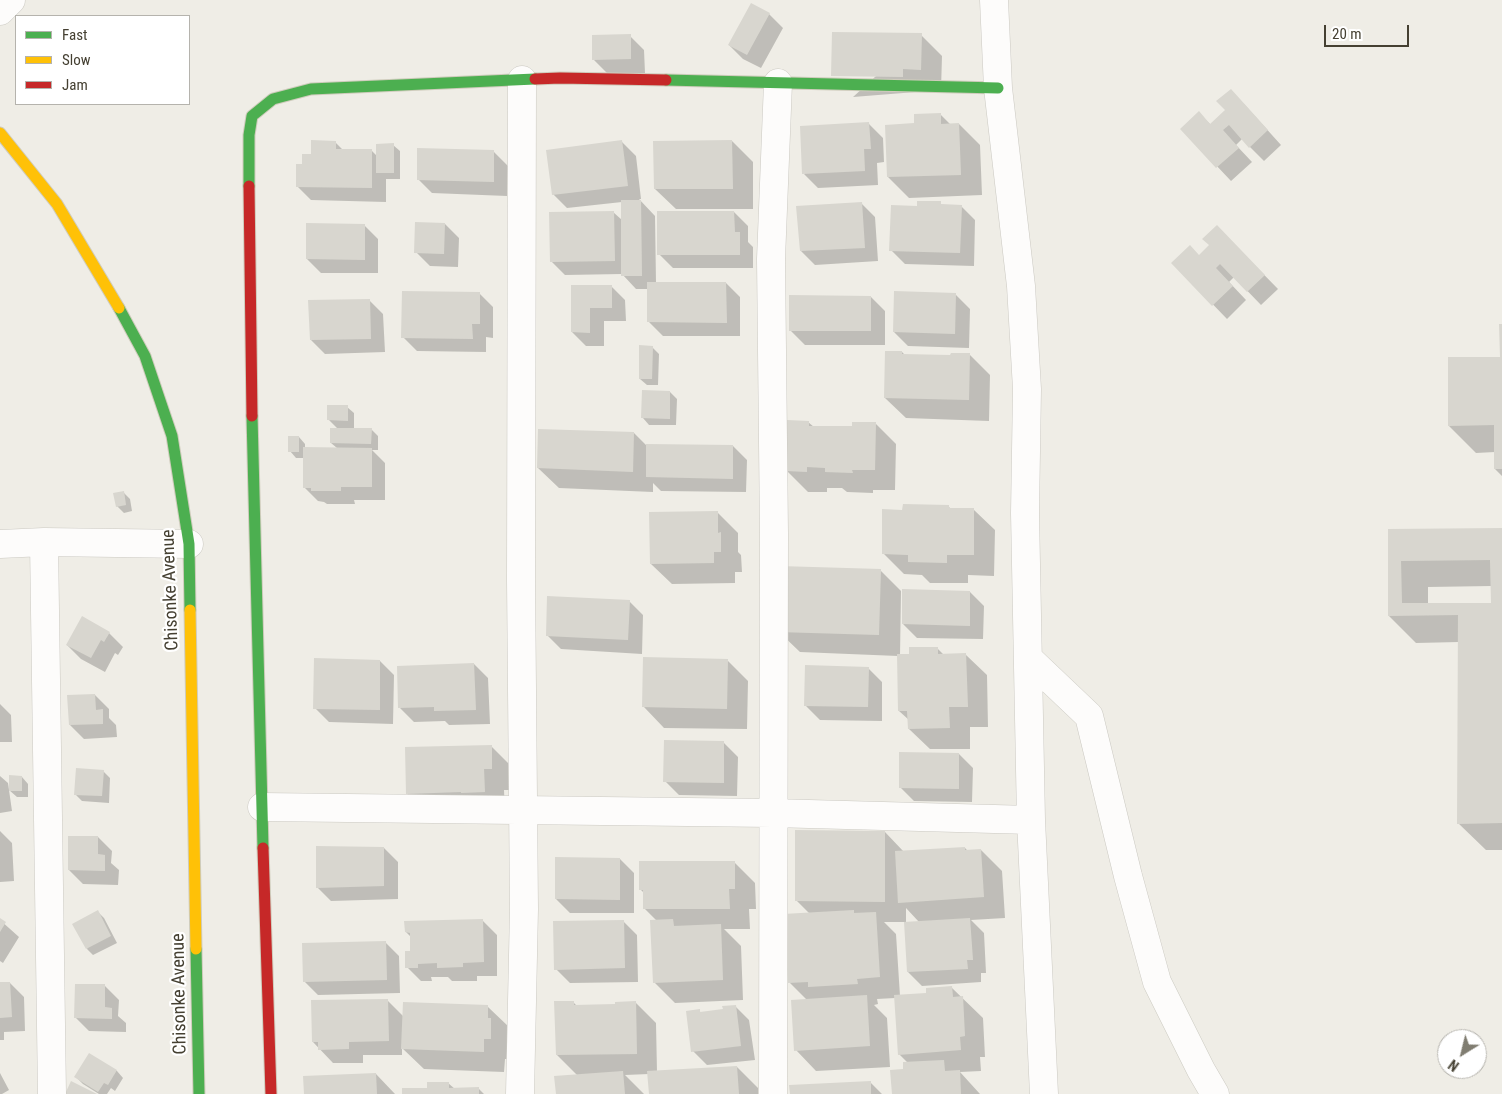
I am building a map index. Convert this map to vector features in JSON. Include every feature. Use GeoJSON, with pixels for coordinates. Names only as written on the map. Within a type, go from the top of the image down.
{"type":"FeatureCollection","features":[{"type":"Feature","properties":{"kind":"street"},"geometry":{"type":"LineString","coordinates":[[0,11],[12,0]]}},
{"type":"Feature","properties":{"kind":"street"},"geometry":{"type":"LineString","coordinates":[[994,0],[998,88],[1021,286],[1027,389],[1025,514],[1031,820],[1044,1094]]}},
{"type":"Feature","properties":{"kind":"street"},"geometry":{"type":"LineString","coordinates":[[271,1094],[250,346],[249,135],[252,116],[273,99],[312,89],[560,78],[998,88]]}},
{"type":"Feature","properties":{"kind":"street"},"geometry":{"type":"LineString","coordinates":[[520,1094],[524,909],[520,580],[522,80]]}},
{"type":"Feature","properties":{"kind":"street"},"geometry":{"type":"LineString","coordinates":[[773,1094],[772,813],[774,534],[770,259],[778,83]]}},
{"type":"Feature","properties":{"kind":"street","name":"Chisonke Avenue"},"geometry":{"type":"LineString","coordinates":[[0,133],[57,204],[111,292],[145,356],[172,436],[189,544],[199,1094]]}},
{"type":"Feature","properties":{"kind":"street"},"geometry":{"type":"LineString","coordinates":[[0,544],[44,542],[189,544]]}},
{"type":"Feature","properties":{"kind":"street"},"geometry":{"type":"LineString","coordinates":[[44,542],[52,1094]]}},
{"type":"Feature","properties":{"kind":"street"},"geometry":{"type":"LineString","coordinates":[[1029,659],[1089,716],[1128,876],[1157,982],[1215,1094]]}},
{"type":"Feature","properties":{"kind":"street"},"geometry":{"type":"LineString","coordinates":[[262,807],[772,813],[1031,820]]}},
{"type":"Feature","properties":{"kind":"building"},"geometry":{"type":"Polygon","coordinates":[[[751,3],[770,13],[747,55],[728,45],[751,3]]]}},
{"type":"Feature","properties":{"kind":"building"},"geometry":{"type":"Polygon","coordinates":[[[832,32],[922,33],[921,70],[903,69],[903,77],[831,76],[832,32]]]}},
{"type":"Feature","properties":{"kind":"building"},"geometry":{"type":"Polygon","coordinates":[[[631,34],[631,59],[592,60],[592,35],[631,34]]]}},
{"type":"Feature","properties":{"kind":"building"},"geometry":{"type":"Polygon","coordinates":[[[1231,89],[1268,130],[1249,148],[1229,125],[1223,130],[1239,148],[1216,168],[1180,129],[1199,111],[1210,124],[1225,110],[1216,101],[1231,89]]]}},
{"type":"Feature","properties":{"kind":"building"},"geometry":{"type":"Polygon","coordinates":[[[941,113],[941,124],[959,123],[961,175],[887,177],[885,125],[914,123],[914,114],[941,113]]]}},
{"type":"Feature","properties":{"kind":"building"},"geometry":{"type":"Polygon","coordinates":[[[869,122],[871,149],[864,149],[865,171],[802,174],[800,126],[869,122]]]}},
{"type":"Feature","properties":{"kind":"building"},"geometry":{"type":"Polygon","coordinates":[[[311,140],[336,141],[336,149],[372,149],[372,188],[296,187],[296,164],[302,164],[302,154],[311,154],[311,140]]]}},
{"type":"Feature","properties":{"kind":"building"},"geometry":{"type":"Polygon","coordinates":[[[622,140],[628,186],[552,195],[546,150],[622,140]]]}},
{"type":"Feature","properties":{"kind":"building"},"geometry":{"type":"Polygon","coordinates":[[[732,140],[733,189],[654,189],[653,141],[732,140]]]}},
{"type":"Feature","properties":{"kind":"building"},"geometry":{"type":"Polygon","coordinates":[[[394,143],[394,173],[376,173],[376,144],[394,143]]]}},
{"type":"Feature","properties":{"kind":"building"},"geometry":{"type":"Polygon","coordinates":[[[417,148],[494,150],[494,182],[417,180],[417,148]]]}},
{"type":"Feature","properties":{"kind":"building"},"geometry":{"type":"Polygon","coordinates":[[[621,200],[641,200],[642,276],[621,276],[621,200]]]}},
{"type":"Feature","properties":{"kind":"building"},"geometry":{"type":"Polygon","coordinates":[[[917,201],[941,201],[941,204],[962,205],[960,253],[889,251],[891,205],[917,206],[917,201]]]}},
{"type":"Feature","properties":{"kind":"building"},"geometry":{"type":"Polygon","coordinates":[[[862,202],[865,248],[800,251],[796,206],[862,202]]]}},
{"type":"Feature","properties":{"kind":"building"},"geometry":{"type":"Polygon","coordinates":[[[614,211],[615,261],[550,262],[549,212],[614,211]]]}},
{"type":"Feature","properties":{"kind":"building"},"geometry":{"type":"Polygon","coordinates":[[[657,211],[734,211],[735,232],[740,232],[740,255],[657,255],[657,211]]]}},
{"type":"Feature","properties":{"kind":"building"},"geometry":{"type":"Polygon","coordinates":[[[415,222],[445,223],[444,254],[414,253],[415,222]]]}},
{"type":"Feature","properties":{"kind":"building"},"geometry":{"type":"Polygon","coordinates":[[[306,223],[365,224],[365,260],[306,259],[306,223]]]}},
{"type":"Feature","properties":{"kind":"building"},"geometry":{"type":"Polygon","coordinates":[[[1217,225],[1265,275],[1247,292],[1220,264],[1216,268],[1233,286],[1212,306],[1171,263],[1190,245],[1199,255],[1209,245],[1202,239],[1217,225]]]}},
{"type":"Feature","properties":{"kind":"building"},"geometry":{"type":"Polygon","coordinates":[[[647,282],[726,282],[727,323],[647,322],[647,282]]]}},
{"type":"Feature","properties":{"kind":"building"},"geometry":{"type":"Polygon","coordinates":[[[571,285],[612,285],[612,308],[590,308],[590,333],[571,332],[571,285]]]}},
{"type":"Feature","properties":{"kind":"building"},"geometry":{"type":"Polygon","coordinates":[[[402,291],[480,292],[480,324],[472,324],[473,339],[401,338],[402,291]]]}},
{"type":"Feature","properties":{"kind":"building"},"geometry":{"type":"Polygon","coordinates":[[[894,291],[956,293],[955,334],[893,332],[894,291]]]}},
{"type":"Feature","properties":{"kind":"building"},"geometry":{"type":"Polygon","coordinates":[[[789,295],[871,296],[871,331],[789,331],[789,295]]]}},
{"type":"Feature","properties":{"kind":"building"},"geometry":{"type":"Polygon","coordinates":[[[370,299],[371,339],[310,340],[308,300],[370,299]]]}},
{"type":"Feature","properties":{"kind":"building"},"geometry":{"type":"Polygon","coordinates":[[[1499,324],[1502,324],[1502,469],[1494,469],[1494,425],[1448,426],[1448,357],[1500,357],[1499,324]]]}},
{"type":"Feature","properties":{"kind":"building"},"geometry":{"type":"Polygon","coordinates":[[[639,345],[653,346],[652,379],[639,379],[639,345]]]}},
{"type":"Feature","properties":{"kind":"building"},"geometry":{"type":"Polygon","coordinates":[[[885,351],[902,351],[902,354],[950,355],[951,353],[970,353],[969,400],[884,398],[885,351]]]}},
{"type":"Feature","properties":{"kind":"building"},"geometry":{"type":"Polygon","coordinates":[[[642,390],[670,391],[670,419],[641,418],[642,390]]]}},
{"type":"Feature","properties":{"kind":"building"},"geometry":{"type":"Polygon","coordinates":[[[327,405],[348,405],[348,421],[327,420],[327,405]]]}},
{"type":"Feature","properties":{"kind":"building"},"geometry":{"type":"Polygon","coordinates":[[[787,420],[809,421],[809,426],[852,426],[852,422],[876,422],[875,470],[852,470],[853,473],[825,472],[825,468],[807,467],[807,472],[786,471],[787,420]]]}},
{"type":"Feature","properties":{"kind":"building"},"geometry":{"type":"Polygon","coordinates":[[[330,428],[372,428],[371,444],[330,443],[330,428]]]}},
{"type":"Feature","properties":{"kind":"building"},"geometry":{"type":"Polygon","coordinates":[[[538,429],[634,432],[633,472],[537,468],[538,429]]]}},
{"type":"Feature","properties":{"kind":"building"},"geometry":{"type":"Polygon","coordinates":[[[288,436],[299,436],[299,452],[288,452],[288,436]]]}},
{"type":"Feature","properties":{"kind":"building"},"geometry":{"type":"Polygon","coordinates":[[[646,444],[733,445],[733,479],[646,477],[646,444]]]}},
{"type":"Feature","properties":{"kind":"building"},"geometry":{"type":"Polygon","coordinates":[[[303,447],[372,448],[372,487],[341,487],[341,491],[311,491],[311,488],[303,488],[303,447]]]}},
{"type":"Feature","properties":{"kind":"building"},"geometry":{"type":"Polygon","coordinates":[[[124,491],[126,505],[116,507],[113,493],[124,491]]]}},
{"type":"Feature","properties":{"kind":"building"},"geometry":{"type":"Polygon","coordinates":[[[903,504],[949,505],[949,508],[974,508],[974,555],[947,555],[947,563],[908,562],[908,555],[882,554],[882,509],[902,510],[903,504]]]}},
{"type":"Feature","properties":{"kind":"building"},"geometry":{"type":"Polygon","coordinates":[[[718,511],[718,533],[721,532],[721,552],[714,552],[714,563],[650,564],[649,512],[718,511]]]}},
{"type":"Feature","properties":{"kind":"building"},"geometry":{"type":"Polygon","coordinates":[[[1502,528],[1502,823],[1457,824],[1458,615],[1388,616],[1388,529],[1502,528]],[[1490,560],[1401,561],[1402,603],[1491,603],[1490,560]]]}},
{"type":"Feature","properties":{"kind":"building"},"geometry":{"type":"Polygon","coordinates":[[[779,566],[881,569],[879,635],[778,632],[779,566]]]}},
{"type":"Feature","properties":{"kind":"building"},"geometry":{"type":"Polygon","coordinates":[[[902,589],[970,591],[970,626],[902,624],[902,589]]]}},
{"type":"Feature","properties":{"kind":"building"},"geometry":{"type":"Polygon","coordinates":[[[547,596],[630,600],[628,640],[546,636],[547,596]]]}},
{"type":"Feature","properties":{"kind":"building"},"geometry":{"type":"Polygon","coordinates":[[[82,616],[110,632],[104,642],[101,640],[91,658],[66,645],[82,616]]]}},
{"type":"Feature","properties":{"kind":"building"},"geometry":{"type":"Polygon","coordinates":[[[909,647],[938,647],[938,654],[966,653],[968,707],[949,707],[950,728],[908,729],[907,711],[898,711],[897,654],[909,654],[909,647]]]}},
{"type":"Feature","properties":{"kind":"building"},"geometry":{"type":"Polygon","coordinates":[[[643,657],[728,659],[727,709],[642,707],[643,657]]]}},
{"type":"Feature","properties":{"kind":"building"},"geometry":{"type":"Polygon","coordinates":[[[314,658],[380,660],[380,710],[313,709],[314,658]]]}},
{"type":"Feature","properties":{"kind":"building"},"geometry":{"type":"Polygon","coordinates":[[[474,663],[476,710],[434,711],[434,707],[398,708],[397,666],[474,663]]]}},
{"type":"Feature","properties":{"kind":"building"},"geometry":{"type":"Polygon","coordinates":[[[805,665],[869,667],[868,707],[804,706],[805,665]]]}},
{"type":"Feature","properties":{"kind":"building"},"geometry":{"type":"Polygon","coordinates":[[[95,694],[96,710],[103,709],[103,724],[69,725],[67,695],[95,694]]]}},
{"type":"Feature","properties":{"kind":"building"},"geometry":{"type":"Polygon","coordinates":[[[664,740],[724,741],[724,783],[663,782],[664,740]]]}},
{"type":"Feature","properties":{"kind":"building"},"geometry":{"type":"Polygon","coordinates":[[[492,745],[492,769],[484,769],[485,792],[406,794],[405,747],[492,745]]]}},
{"type":"Feature","properties":{"kind":"building"},"geometry":{"type":"Polygon","coordinates":[[[899,752],[959,753],[959,789],[899,788],[899,752]]]}},
{"type":"Feature","properties":{"kind":"building"},"geometry":{"type":"Polygon","coordinates":[[[76,768],[104,770],[102,796],[74,795],[76,768]]]}},
{"type":"Feature","properties":{"kind":"building"},"geometry":{"type":"Polygon","coordinates":[[[9,775],[22,776],[22,791],[9,791],[9,775]]]}},
{"type":"Feature","properties":{"kind":"building"},"geometry":{"type":"Polygon","coordinates":[[[795,830],[885,831],[885,902],[795,901],[795,830]]]}},
{"type":"Feature","properties":{"kind":"building"},"geometry":{"type":"Polygon","coordinates":[[[68,836],[98,836],[98,854],[105,855],[105,871],[68,870],[68,836]]]}},
{"type":"Feature","properties":{"kind":"building"},"geometry":{"type":"Polygon","coordinates":[[[316,846],[384,847],[384,886],[316,888],[316,846]]]}},
{"type":"Feature","properties":{"kind":"building"},"geometry":{"type":"Polygon","coordinates":[[[965,847],[965,850],[981,849],[984,897],[898,903],[895,851],[965,847]]]}},
{"type":"Feature","properties":{"kind":"building"},"geometry":{"type":"Polygon","coordinates":[[[555,857],[620,858],[620,900],[555,899],[555,857]]]}},
{"type":"Feature","properties":{"kind":"building"},"geometry":{"type":"Polygon","coordinates":[[[639,861],[735,861],[735,889],[729,889],[730,909],[643,909],[643,890],[639,890],[639,861]]]}},
{"type":"Feature","properties":{"kind":"building"},"geometry":{"type":"Polygon","coordinates":[[[98,910],[111,936],[86,949],[72,924],[98,910]]]}},
{"type":"Feature","properties":{"kind":"building"},"geometry":{"type":"Polygon","coordinates":[[[854,910],[854,913],[876,912],[880,977],[857,979],[858,984],[808,987],[808,982],[788,983],[783,914],[854,910]]]}},
{"type":"Feature","properties":{"kind":"building"},"geometry":{"type":"Polygon","coordinates":[[[0,918],[6,922],[0,932],[0,918]]]}},
{"type":"Feature","properties":{"kind":"building"},"geometry":{"type":"Polygon","coordinates":[[[970,918],[973,960],[967,960],[968,969],[907,972],[904,922],[970,918]]]}},
{"type":"Feature","properties":{"kind":"building"},"geometry":{"type":"Polygon","coordinates":[[[483,919],[484,962],[463,963],[463,967],[437,968],[437,963],[418,964],[418,968],[405,968],[405,951],[410,951],[410,933],[405,932],[404,921],[483,919]]]}},
{"type":"Feature","properties":{"kind":"building"},"geometry":{"type":"Polygon","coordinates":[[[673,919],[674,926],[721,924],[723,980],[653,983],[650,920],[673,919]]]}},
{"type":"Feature","properties":{"kind":"building"},"geometry":{"type":"Polygon","coordinates":[[[624,920],[625,968],[554,970],[553,921],[624,920]]]}},
{"type":"Feature","properties":{"kind":"building"},"geometry":{"type":"Polygon","coordinates":[[[386,941],[387,980],[303,982],[302,943],[386,941]]]}},
{"type":"Feature","properties":{"kind":"building"},"geometry":{"type":"Polygon","coordinates":[[[0,982],[10,982],[12,1017],[0,1018],[0,982]]]}},
{"type":"Feature","properties":{"kind":"building"},"geometry":{"type":"Polygon","coordinates":[[[75,984],[105,984],[105,1007],[112,1008],[112,1019],[74,1018],[75,984]]]}},
{"type":"Feature","properties":{"kind":"building"},"geometry":{"type":"Polygon","coordinates":[[[952,986],[953,997],[963,996],[965,1036],[960,1037],[961,1050],[898,1055],[894,995],[926,993],[926,988],[952,986]]]}},
{"type":"Feature","properties":{"kind":"building"},"geometry":{"type":"Polygon","coordinates":[[[867,995],[870,1046],[794,1051],[791,1000],[867,995]]]}},
{"type":"Feature","properties":{"kind":"building"},"geometry":{"type":"Polygon","coordinates":[[[388,999],[389,1041],[349,1042],[349,1049],[318,1050],[318,1042],[312,1042],[311,1000],[388,999]]]}},
{"type":"Feature","properties":{"kind":"building"},"geometry":{"type":"Polygon","coordinates":[[[554,1001],[574,1001],[574,1005],[615,1004],[615,1002],[636,1001],[637,1054],[556,1055],[554,1001]]]}},
{"type":"Feature","properties":{"kind":"building"},"geometry":{"type":"Polygon","coordinates":[[[403,1002],[488,1005],[488,1018],[491,1018],[491,1039],[484,1039],[484,1052],[401,1049],[403,1002]]]}},
{"type":"Feature","properties":{"kind":"building"},"geometry":{"type":"Polygon","coordinates":[[[736,1005],[741,1046],[691,1052],[686,1011],[700,1009],[700,1012],[723,1009],[722,1006],[736,1005]]]}},
{"type":"Feature","properties":{"kind":"building"},"geometry":{"type":"Polygon","coordinates":[[[89,1053],[117,1070],[108,1085],[104,1083],[98,1092],[74,1077],[89,1053]]]}},
{"type":"Feature","properties":{"kind":"building"},"geometry":{"type":"Polygon","coordinates":[[[944,1060],[945,1071],[960,1070],[961,1094],[892,1094],[890,1070],[903,1069],[903,1062],[944,1060]]]}},
{"type":"Feature","properties":{"kind":"building"},"geometry":{"type":"Polygon","coordinates":[[[737,1066],[739,1094],[649,1094],[647,1071],[737,1066]]]}},
{"type":"Feature","properties":{"kind":"building"},"geometry":{"type":"Polygon","coordinates":[[[623,1071],[625,1094],[556,1094],[554,1076],[623,1071]]]}},
{"type":"Feature","properties":{"kind":"building"},"geometry":{"type":"Polygon","coordinates":[[[376,1073],[377,1094],[304,1094],[303,1076],[376,1073]]]}},
{"type":"Feature","properties":{"kind":"building"},"geometry":{"type":"Polygon","coordinates":[[[71,1081],[97,1094],[65,1094],[71,1081]]]}},
{"type":"Feature","properties":{"kind":"building"},"geometry":{"type":"Polygon","coordinates":[[[871,1081],[871,1094],[790,1094],[789,1085],[871,1081]]]}},
{"type":"Feature","properties":{"kind":"building"},"geometry":{"type":"Polygon","coordinates":[[[427,1082],[449,1082],[449,1088],[479,1087],[479,1094],[402,1094],[402,1088],[427,1088],[427,1082]]]}},
{"type":"Feature","properties":{"kind":"traffic: fast"},"geometry":{"type":"LineString","coordinates":[[249,186],[249,135],[252,116],[273,99],[311,89],[535,79]]}},
{"type":"Feature","properties":{"kind":"traffic: fast"},"geometry":{"type":"LineString","coordinates":[[666,80],[998,88]]}},
{"type":"Feature","properties":{"kind":"traffic: fast"},"geometry":{"type":"LineString","coordinates":[[119,308],[145,356],[172,436],[189,544],[190,610]]}},
{"type":"Feature","properties":{"kind":"traffic: fast"},"geometry":{"type":"LineString","coordinates":[[252,416],[263,848]]}},
{"type":"Feature","properties":{"kind":"traffic: fast"},"geometry":{"type":"LineString","coordinates":[[196,949],[199,1094]]}},
{"type":"Feature","properties":{"kind":"traffic: slow"},"geometry":{"type":"LineString","coordinates":[[0,133],[57,204],[119,308]]}},
{"type":"Feature","properties":{"kind":"traffic: slow"},"geometry":{"type":"LineString","coordinates":[[190,610],[196,949]]}},
{"type":"Feature","properties":{"kind":"traffic: jam"},"geometry":{"type":"LineString","coordinates":[[535,79],[666,80]]}},
{"type":"Feature","properties":{"kind":"traffic: jam"},"geometry":{"type":"LineString","coordinates":[[249,186],[252,416]]}},
{"type":"Feature","properties":{"kind":"traffic: jam"},"geometry":{"type":"LineString","coordinates":[[263,848],[271,1094]]}}]}
